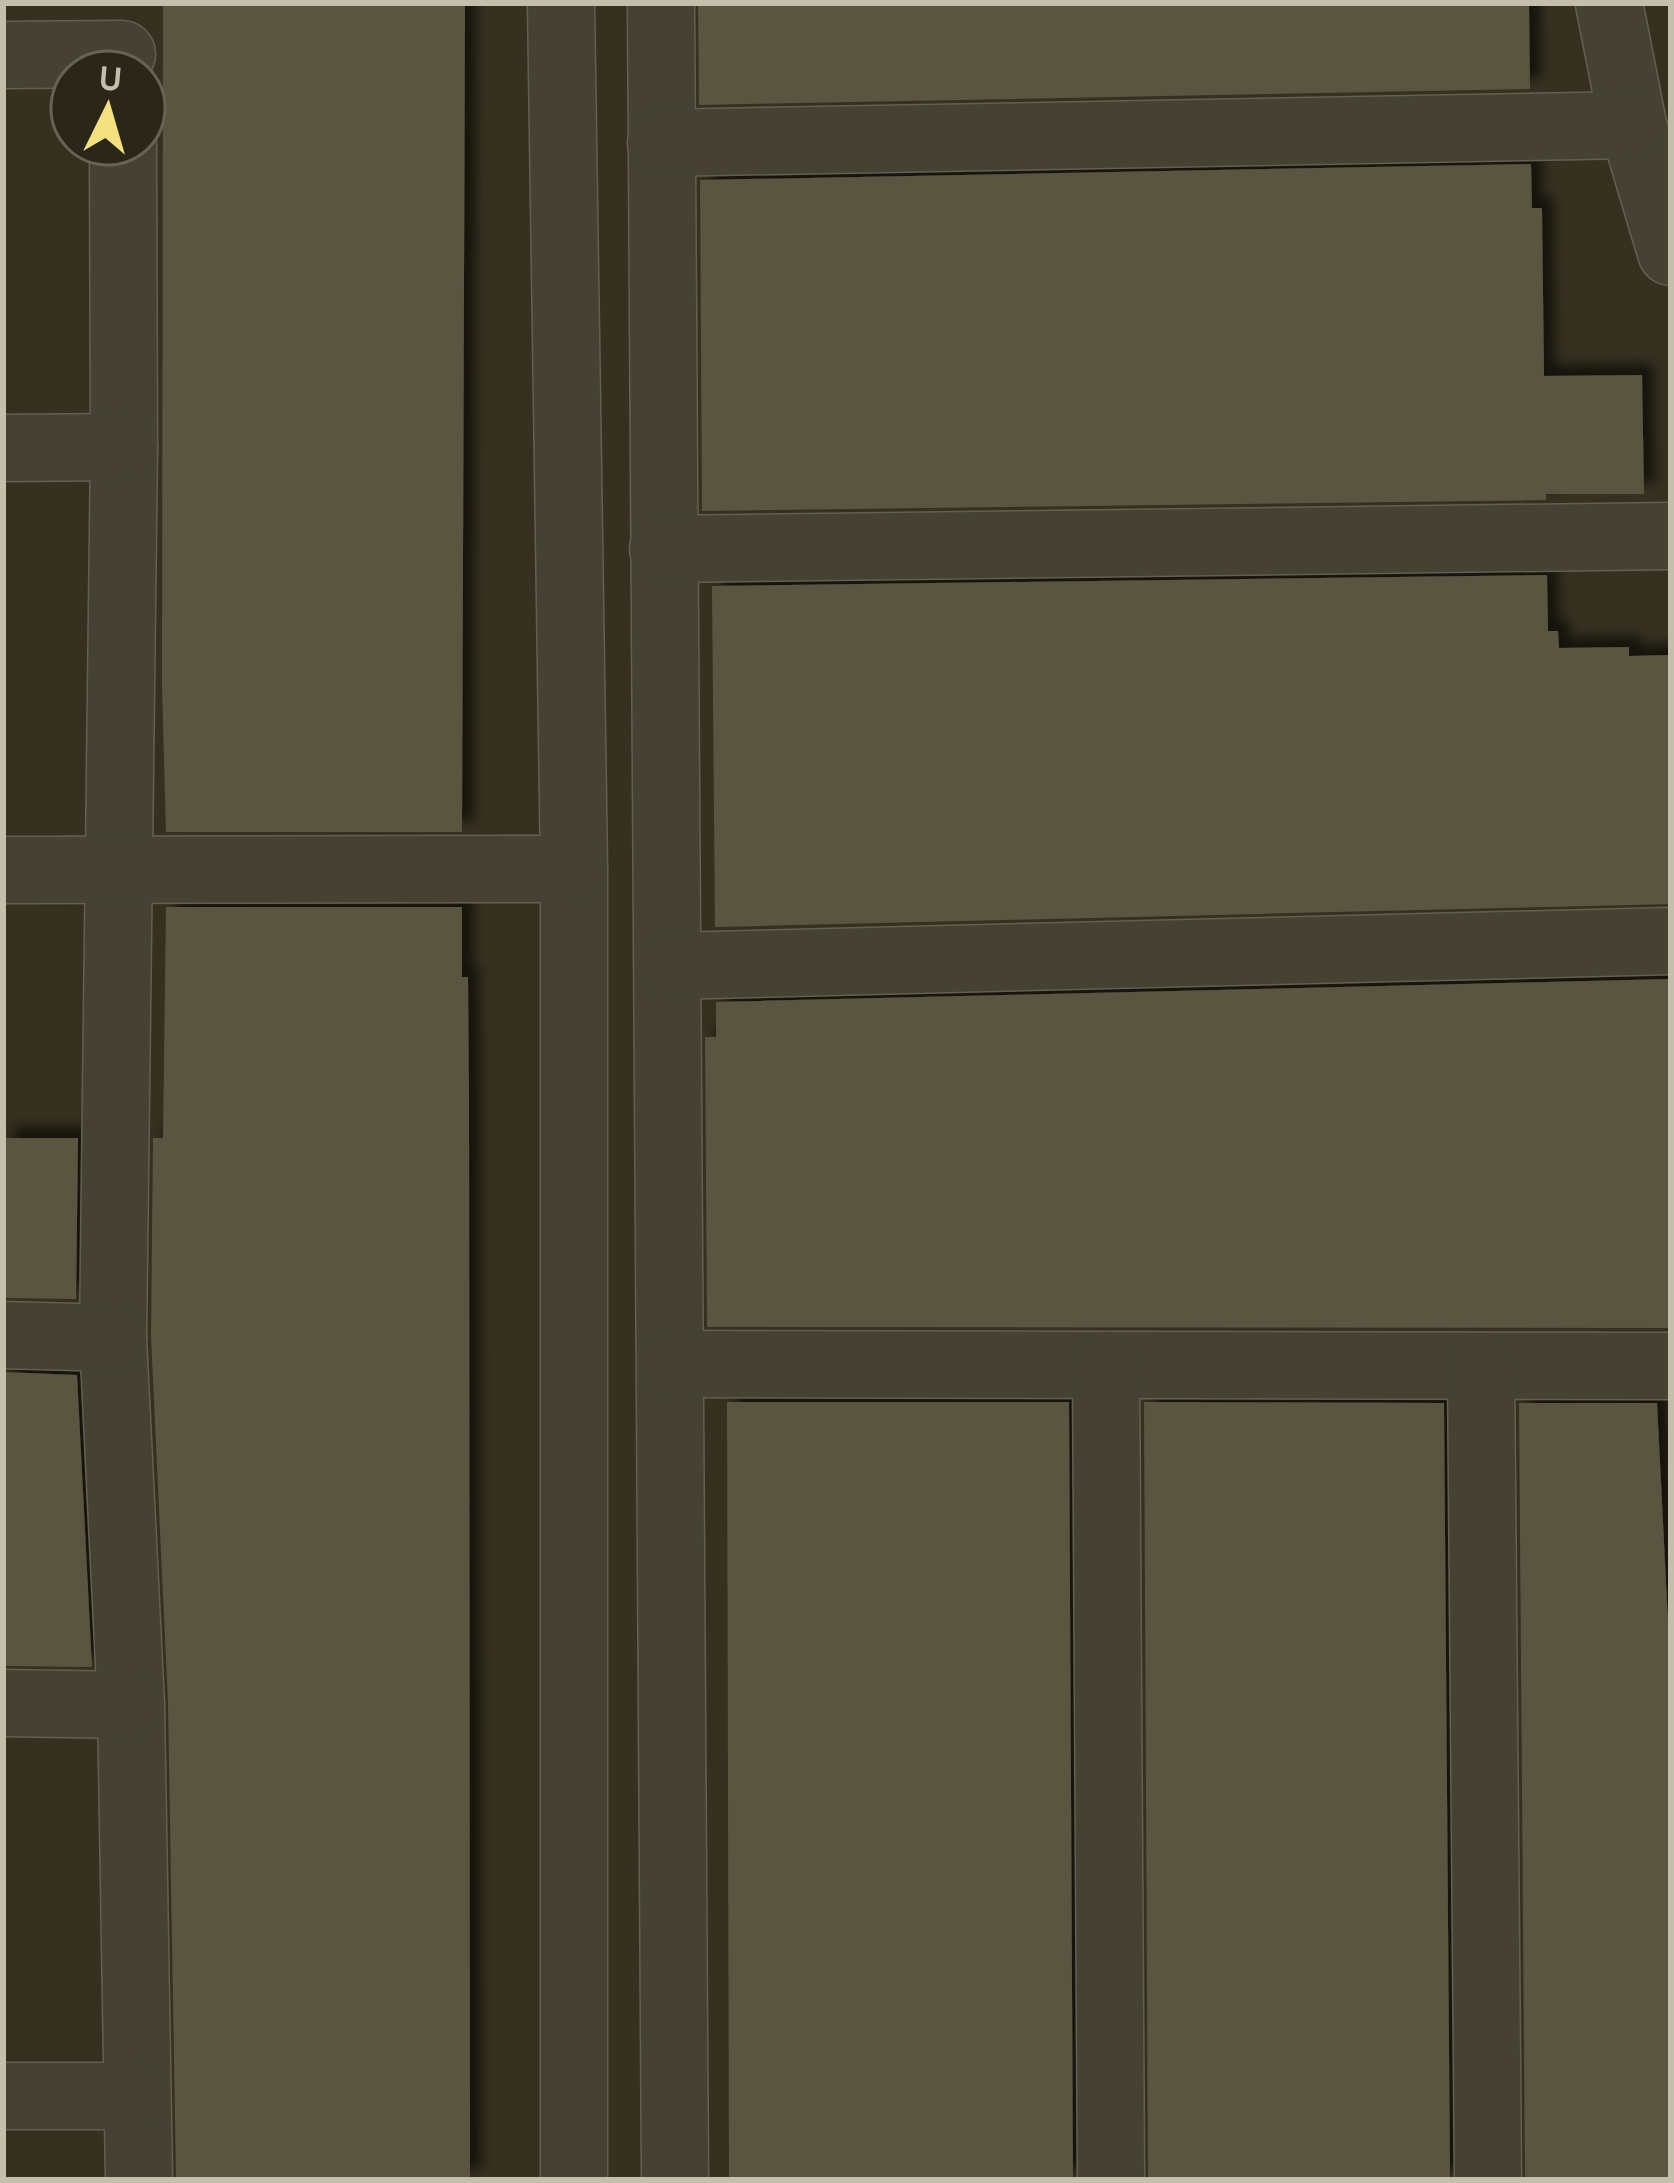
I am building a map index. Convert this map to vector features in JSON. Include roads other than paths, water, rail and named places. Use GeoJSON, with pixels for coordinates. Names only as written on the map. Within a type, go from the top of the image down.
{"type":"FeatureCollection","features":[{"type":"Feature","properties":{"kind":"street"},"geometry":{"type":"LineString","coordinates":[[561,3],[574,869],[574,2180]]}},
{"type":"Feature","properties":{"kind":"street"},"geometry":{"type":"LineString","coordinates":[[661,3],[675,2180]]}},
{"type":"Feature","properties":{"kind":"street"},"geometry":{"type":"LineString","coordinates":[[1609,3],[1633,124],[1671,251]]}},
{"type":"Feature","properties":{"kind":"street"},"geometry":{"type":"LineString","coordinates":[[3,55],[122,43]]}},
{"type":"Feature","properties":{"kind":"street"},"geometry":{"type":"LineString","coordinates":[[661,143],[1633,124]]}},
{"type":"Feature","properties":{"kind":"street"},"geometry":{"type":"LineString","coordinates":[[123,168],[113,1338],[131,1705],[139,2180]]}},
{"type":"Feature","properties":{"kind":"street"},"geometry":{"type":"LineString","coordinates":[[3,448],[124,447]]}},
{"type":"Feature","properties":{"kind":"street"},"geometry":{"type":"LineString","coordinates":[[663,549],[1671,536]]}},
{"type":"Feature","properties":{"kind":"street"},"geometry":{"type":"LineString","coordinates":[[3,870],[574,869]]}},
{"type":"Feature","properties":{"kind":"street"},"geometry":{"type":"LineString","coordinates":[[670,966],[1671,941]]}},
{"type":"Feature","properties":{"kind":"street"},"geometry":{"type":"LineString","coordinates":[[3,1336],[113,1338]]}},
{"type":"Feature","properties":{"kind":"street"},"geometry":{"type":"LineString","coordinates":[[671,1364],[1671,1366]]}},
{"type":"Feature","properties":{"kind":"street"},"geometry":{"type":"LineString","coordinates":[[1106,1366],[1111,2180]]}},
{"type":"Feature","properties":{"kind":"street"},"geometry":{"type":"LineString","coordinates":[[1481,1366],[1488,2180]]}},
{"type":"Feature","properties":{"kind":"street"},"geometry":{"type":"LineString","coordinates":[[3,1703],[131,1705]]}},
{"type":"Feature","properties":{"kind":"street"},"geometry":{"type":"LineString","coordinates":[[3,2096],[137,2096]]}}]}
